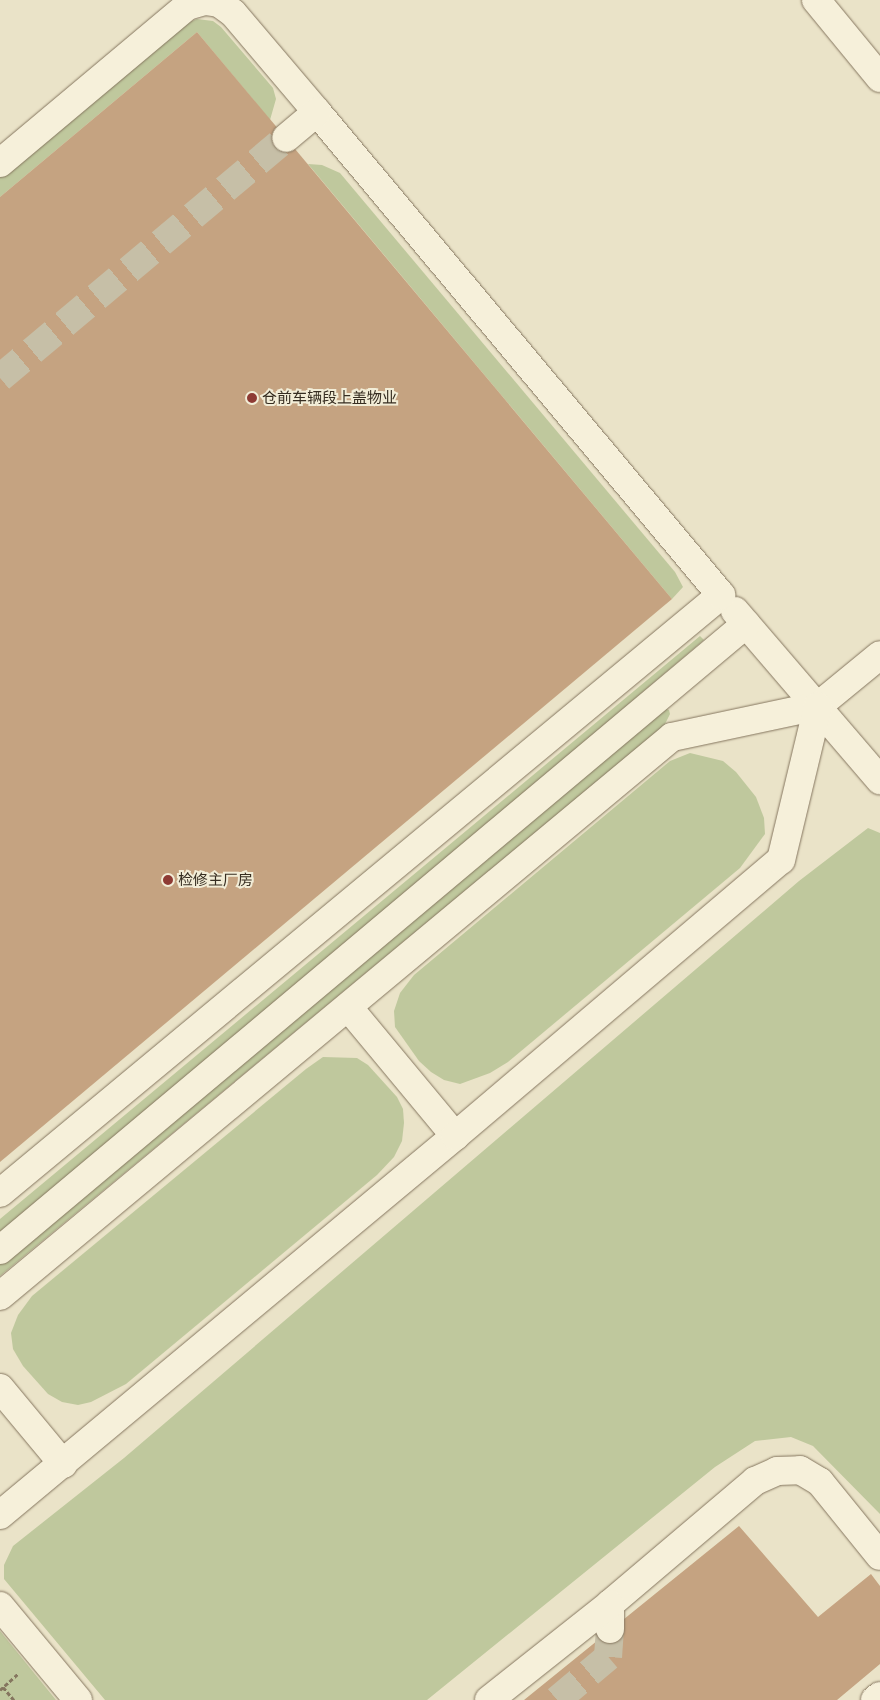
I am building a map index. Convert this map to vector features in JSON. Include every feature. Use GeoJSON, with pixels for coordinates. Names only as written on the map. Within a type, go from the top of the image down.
{"type":"FeatureCollection","features":[{"type":"Feature","properties":{"kind":"street"},"geometry":{"type":"LineString","coordinates":[[816,0],[880,78]]}},
{"type":"Feature","properties":{"kind":"street"},"geometry":{"type":"LineString","coordinates":[[0,163],[187,6],[205,1],[219,3],[233,13],[721,595],[880,780]]}},
{"type":"Feature","properties":{"kind":"street"},"geometry":{"type":"LineString","coordinates":[[286,138],[317,112]]}},
{"type":"Feature","properties":{"kind":"street"},"geometry":{"type":"LineString","coordinates":[[0,1193],[721,595]]}},
{"type":"Feature","properties":{"kind":"street"},"geometry":{"type":"LineString","coordinates":[[0,1250],[746,624]]}},
{"type":"Feature","properties":{"kind":"street"},"geometry":{"type":"LineString","coordinates":[[0,1296],[672,737],[818,706],[880,655]]}},
{"type":"Feature","properties":{"kind":"street"},"geometry":{"type":"LineString","coordinates":[[0,1515],[455,1136],[781,860],[818,706]]}},
{"type":"Feature","properties":{"kind":"street"},"geometry":{"type":"LineString","coordinates":[[348,1007],[455,1136]]}},
{"type":"Feature","properties":{"kind":"street"},"geometry":{"type":"LineString","coordinates":[[0,1388],[63,1464]]}},
{"type":"Feature","properties":{"kind":"street"},"geometry":{"type":"LineString","coordinates":[[489,1700],[610,1616],[755,1481],[777,1471],[800,1470],[820,1482],[880,1556]]}},
{"type":"Feature","properties":{"kind":"street"},"geometry":{"type":"LineString","coordinates":[[0,1606],[78,1700]]}},
{"type":"Feature","properties":{"kind":"street"},"geometry":{"type":"LineString","coordinates":[[875,1700],[880,1696]]}},
{"type":"Feature","properties":{"kind":"path"},"geometry":{"type":"LineString","coordinates":[[4,1687],[14,1700]]}},
{"type":"Feature","properties":{"kind":"green space"},"geometry":{"type":"Polygon","coordinates":[[[197,19],[213,21],[221,27],[273,88],[276,99],[270,120],[197,32],[0,197],[0,177],[179,26],[197,19]]]}},
{"type":"Feature","properties":{"kind":"green space"},"geometry":{"type":"Polygon","coordinates":[[[308,164],[322,165],[340,173],[675,572],[683,587],[672,599],[308,164]]]}},
{"type":"Feature","properties":{"kind":"green space"},"geometry":{"type":"Polygon","coordinates":[[[700,636],[704,640],[544,776],[662,707],[669,710],[670,714],[664,726],[0,1276],[0,1219],[700,636]]]}},
{"type":"Feature","properties":{"kind":"green space"},"geometry":{"type":"Polygon","coordinates":[[[690,753],[723,761],[736,772],[756,797],[764,818],[765,834],[740,868],[508,1062],[490,1073],[460,1084],[444,1080],[431,1072],[419,1061],[395,1027],[394,1011],[400,993],[414,975],[670,761],[690,753]]]}},
{"type":"Feature","properties":{"kind":"green space"},"geometry":{"type":"Polygon","coordinates":[[[868,828],[880,833],[880,1514],[813,1446],[791,1437],[755,1441],[715,1467],[427,1700],[105,1700],[4,1579],[4,1565],[13,1546],[124,1458],[799,881],[868,828]]]}},
{"type":"Feature","properties":{"kind":"green space"},"geometry":{"type":"Polygon","coordinates":[[[323,1057],[357,1058],[368,1065],[397,1097],[403,1109],[404,1123],[402,1141],[394,1157],[377,1175],[126,1384],[91,1402],[78,1405],[62,1402],[48,1394],[23,1366],[13,1349],[11,1333],[18,1315],[32,1296],[306,1069],[323,1057]]]}},
{"type":"Feature","properties":{"kind":"green space"},"geometry":{"type":"Polygon","coordinates":[[[0,1631],[56,1700],[0,1700],[0,1631]]]}},
{"type":"Feature","properties":{"kind":"building","name":"仓前车辆段上盖物业"},"geometry":{"type":"Polygon","coordinates":[[[197,32],[672,599],[0,1162],[0,197],[197,32]]]}},
{"type":"Feature","properties":{"kind":"building"},"geometry":{"type":"Polygon","coordinates":[[[739,1526],[818,1617],[871,1574],[880,1586],[880,1664],[837,1700],[524,1700],[739,1526]]]}},
{"type":"Feature","properties":{"kind":"tunnel"},"geometry":{"type":"LineString","coordinates":[[0,378],[286,138]]}},
{"type":"Feature","properties":{"kind":"tunnel"},"geometry":{"type":"LineString","coordinates":[[557,1700],[608,1657],[610,1629]]}},
{"type":"Feature","properties":{"kind":"place","name":"仓前车辆段上盖物业"},"geometry":{"type":"Point","coordinates":[252,398]}},
{"type":"Feature","properties":{"kind":"place","name":"检修主厂房"},"geometry":{"type":"Point","coordinates":[168,880]}}]}
